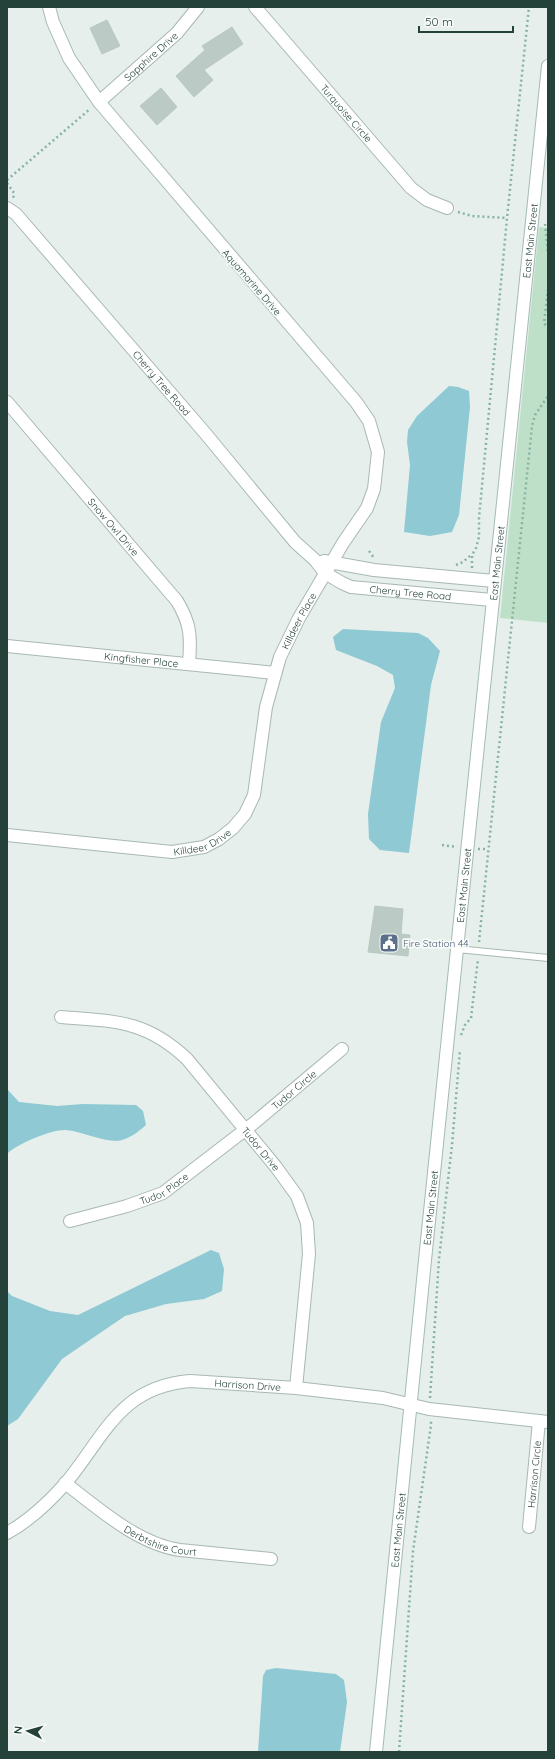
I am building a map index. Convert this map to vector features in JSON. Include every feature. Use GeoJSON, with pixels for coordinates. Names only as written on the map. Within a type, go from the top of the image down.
{"type":"FeatureCollection","features":[{"type":"Feature","properties":{"kind":"street","name":"Aquamarine Drive"},"geometry":{"type":"LineString","coordinates":[[48,7],[69,58],[99,102],[356,402],[369,421],[378,452],[374,490],[367,508],[328,569]]}},
{"type":"Feature","properties":{"kind":"street","name":"Sapphire Drive"},"geometry":{"type":"LineString","coordinates":[[99,102],[177,33],[198,7]]}},
{"type":"Feature","properties":{"kind":"street","name":"Turquoise Circle"},"geometry":{"type":"LineString","coordinates":[[255,7],[411,188],[427,200],[447,208]]}},
{"type":"Feature","properties":{"kind":"street","name":"East Main Street"},"geometry":{"type":"LineString","coordinates":[[376,1752],[492,600],[548,66]]}},
{"type":"Feature","properties":{"kind":"street","name":"Cherry Tree Road"},"geometry":{"type":"LineString","coordinates":[[10,204],[16,214],[205,433],[295,542],[315,560],[328,569],[342,583],[351,587],[492,600]]}},
{"type":"Feature","properties":{"kind":"street","name":"Snow Owl Drive"},"geometry":{"type":"LineString","coordinates":[[7,402],[177,601],[184,612],[191,639],[189,664]]}},
{"type":"Feature","properties":{"kind":"street","name":"Cherry Tree Road"},"geometry":{"type":"LineString","coordinates":[[328,569],[374,570],[494,581]]}},
{"type":"Feature","properties":{"kind":"street","name":"Killdeer Place"},"geometry":{"type":"LineString","coordinates":[[275,673],[280,657],[299,618],[328,569]]}},
{"type":"Feature","properties":{"kind":"street","name":"Kingfisher Place"},"geometry":{"type":"LineString","coordinates":[[7,646],[275,673]]}},
{"type":"Feature","properties":{"kind":"street","name":"Killdeer Drive"},"geometry":{"type":"LineString","coordinates":[[7,835],[172,852],[204,847],[220,839],[233,828],[245,814],[254,795],[266,707],[275,673]]}},
{"type":"Feature","properties":{"kind":"street","name":"Tudor Drive"},"geometry":{"type":"LineString","coordinates":[[61,1017],[114,1021],[142,1029],[163,1038],[186,1059],[276,1167],[297,1196],[307,1223],[309,1254],[296,1388]]}},
{"type":"Feature","properties":{"kind":"street","name":"Tudor Circle"},"geometry":{"type":"LineString","coordinates":[[245,1130],[342,1049]]}},
{"type":"Feature","properties":{"kind":"street","name":"Tudor Place"},"geometry":{"type":"LineString","coordinates":[[70,1221],[127,1206],[163,1193],[245,1130]]}},
{"type":"Feature","properties":{"kind":"street","name":"Harrison Drive"},"geometry":{"type":"LineString","coordinates":[[7,1533],[37,1513],[65,1483],[102,1432],[122,1410],[147,1392],[164,1385],[190,1381],[296,1388],[383,1398],[434,1410],[544,1421]]}},
{"type":"Feature","properties":{"kind":"street","name":"Harrison Circle"},"geometry":{"type":"LineString","coordinates":[[529,1527],[544,1421]]}},
{"type":"Feature","properties":{"kind":"street","name":"Derbtshire Court"},"geometry":{"type":"LineString","coordinates":[[65,1483],[134,1534],[151,1543],[166,1548],[180,1550],[271,1559]]}},
{"type":"Feature","properties":{"kind":"lane"},"geometry":{"type":"LineString","coordinates":[[457,949],[548,958]]}},
{"type":"Feature","properties":{"kind":"path"},"geometry":{"type":"LineString","coordinates":[[471,579],[472,555],[479,537],[479,518],[507,218],[529,7]]}},
{"type":"Feature","properties":{"kind":"path"},"geometry":{"type":"LineString","coordinates":[[10,204],[14,193],[7,182],[99,102]]}},
{"type":"Feature","properties":{"kind":"path"},"geometry":{"type":"LineString","coordinates":[[447,208],[472,216],[507,218]]}},
{"type":"Feature","properties":{"kind":"path"},"geometry":{"type":"LineString","coordinates":[[546,240],[548,253]]}},
{"type":"Feature","properties":{"kind":"path"},"geometry":{"type":"LineString","coordinates":[[548,289],[544,323],[548,328]]}},
{"type":"Feature","properties":{"kind":"path"},"geometry":{"type":"LineString","coordinates":[[481,929],[532,426],[535,415],[548,396]]}},
{"type":"Feature","properties":{"kind":"path"},"geometry":{"type":"LineString","coordinates":[[442,845],[453,846]]}},
{"type":"Feature","properties":{"kind":"path"},"geometry":{"type":"LineString","coordinates":[[476,848],[488,850]]}},
{"type":"Feature","properties":{"kind":"path"},"geometry":{"type":"LineString","coordinates":[[461,1042],[461,1034],[465,1025],[471,1018],[477,966]]}},
{"type":"Feature","properties":{"kind":"path"},"geometry":{"type":"LineString","coordinates":[[430,1398],[439,1259],[452,1145],[460,1049]]}},
{"type":"Feature","properties":{"kind":"path"},"geometry":{"type":"LineString","coordinates":[[399,1752],[413,1551],[432,1425]]}},
{"type":"Feature","properties":{"kind":"green space"},"geometry":{"type":"Polygon","coordinates":[[[539,227],[548,228],[548,623],[500,618],[539,227]]]}},
{"type":"Feature","properties":{"kind":"water"},"geometry":{"type":"Polygon","coordinates":[[[449,386],[458,387],[469,391],[470,407],[459,515],[452,532],[430,536],[404,532],[410,465],[407,442],[408,430],[417,416],[449,386]]]}},
{"type":"Feature","properties":{"kind":"water"},"geometry":{"type":"Polygon","coordinates":[[[343,629],[418,633],[428,638],[440,651],[431,685],[409,853],[380,850],[369,839],[368,814],[381,722],[395,688],[393,675],[377,666],[336,650],[333,637],[343,629]]]}},
{"type":"Feature","properties":{"kind":"water"},"geometry":{"type":"Polygon","coordinates":[[[7,1089],[19,1102],[57,1106],[83,1104],[136,1105],[143,1111],[146,1125],[129,1137],[117,1141],[111,1141],[65,1130],[51,1132],[18,1146],[7,1154],[7,1089]]]}},
{"type":"Feature","properties":{"kind":"water"},"geometry":{"type":"Polygon","coordinates":[[[211,1250],[219,1253],[224,1269],[222,1291],[204,1299],[166,1304],[125,1316],[62,1359],[18,1419],[7,1426],[7,1291],[12,1296],[50,1311],[78,1315],[211,1250]]]}},
{"type":"Feature","properties":{"kind":"water"},"geometry":{"type":"Polygon","coordinates":[[[276,1668],[336,1674],[344,1680],[347,1702],[340,1752],[258,1752],[263,1676],[266,1670],[276,1668]]]}},
{"type":"Feature","properties":{"kind":"building"},"geometry":{"type":"Polygon","coordinates":[[[107,20],[120,46],[102,54],[90,28],[107,20]]]}},
{"type":"Feature","properties":{"kind":"building"},"geometry":{"type":"Polygon","coordinates":[[[232,27],[243,44],[204,70],[213,80],[194,97],[176,76],[205,50],[202,46],[232,27]]]}},
{"type":"Feature","properties":{"kind":"building"},"geometry":{"type":"Polygon","coordinates":[[[161,88],[177,107],[157,125],[140,106],[161,88]]]}},
{"type":"Feature","properties":{"kind":"building"},"geometry":{"type":"Polygon","coordinates":[[[375,906],[403,909],[401,934],[410,935],[408,956],[368,952],[375,906]]]}},
{"type":"Feature","properties":{"kind":"place","name":"Fire Station 44"},"geometry":{"type":"Point","coordinates":[389,943]}}]}
